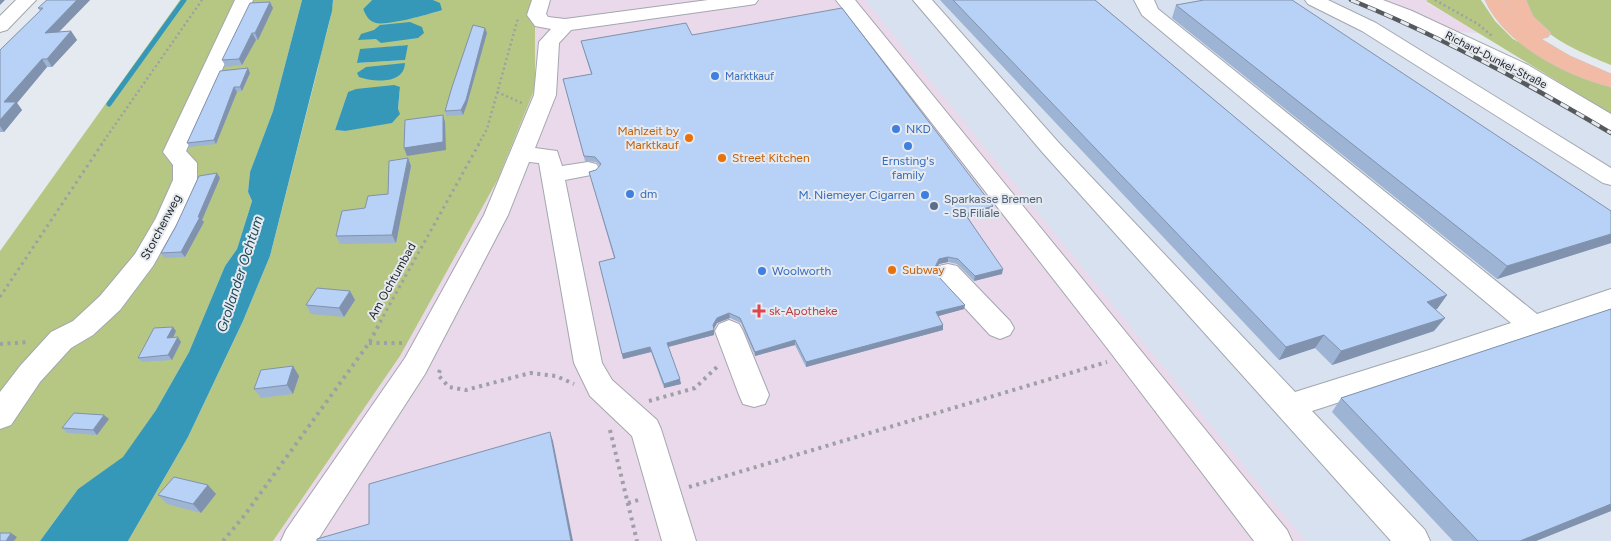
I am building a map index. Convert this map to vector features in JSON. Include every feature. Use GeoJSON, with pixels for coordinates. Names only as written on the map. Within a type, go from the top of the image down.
{"type":"FeatureCollection","features":[{"type":"Feature","properties":{"kind":"highway"},"geometry":{"type":"LineString","coordinates":[[1495,0],[1502,17],[1539,47],[1568,63],[1611,81]]}},
{"type":"Feature","properties":{"kind":"highway"},"geometry":{"type":"LineString","coordinates":[[1516,0],[1525,18],[1537,30],[1574,54],[1611,69]]}},
{"type":"Feature","properties":{"kind":"street"},"geometry":{"type":"LineString","coordinates":[[0,26],[27,0]]}},
{"type":"Feature","properties":{"kind":"street","name":"Storchenweg"},"geometry":{"type":"LineString","coordinates":[[0,416],[30,374],[61,340],[83,328],[110,304],[144,260],[168,218],[186,180],[184,163],[174,152],[244,0]]}},
{"type":"Feature","properties":{"kind":"street"},"geometry":{"type":"LineString","coordinates":[[541,0],[536,15],[542,22],[565,25],[749,0]]}},
{"type":"Feature","properties":{"kind":"street"},"geometry":{"type":"LineString","coordinates":[[844,0],[1122,346],[1275,541]]}},
{"type":"Feature","properties":{"kind":"street"},"geometry":{"type":"LineString","coordinates":[[922,0],[1051,148],[1413,541]]}},
{"type":"Feature","properties":{"kind":"street"},"geometry":{"type":"LineString","coordinates":[[1314,0],[1369,27],[1611,178]]}},
{"type":"Feature","properties":{"kind":"street","name":"Richard-Dunkel-Straße"},"geometry":{"type":"LineString","coordinates":[[1366,0],[1405,15],[1520,69],[1611,123]]}},
{"type":"Feature","properties":{"kind":"street"},"geometry":{"type":"LineString","coordinates":[[1152,1],[1149,11],[1533,326]]}},
{"type":"Feature","properties":{"kind":"street"},"geometry":{"type":"LineString","coordinates":[[298,541],[415,366],[496,215],[545,95],[549,42],[565,25]]}},
{"type":"Feature","properties":{"kind":"street"},"geometry":{"type":"LineString","coordinates":[[588,169],[554,175],[588,363],[601,388],[646,428],[680,541]]}},
{"type":"Feature","properties":{"kind":"street"},"geometry":{"type":"LineString","coordinates":[[948,273],[1000,328]]}},
{"type":"Feature","properties":{"kind":"street"},"geometry":{"type":"LineString","coordinates":[[1289,406],[1435,360],[1611,299]]}},
{"type":"Feature","properties":{"kind":"street"},"geometry":{"type":"LineString","coordinates":[[732,340],[754,395]]}},
{"type":"Feature","properties":{"kind":"lane"},"geometry":{"type":"LineString","coordinates":[[522,155],[549,156],[554,175]]}},
{"type":"Feature","properties":{"kind":"path"},"geometry":{"type":"LineString","coordinates":[[0,297],[69,191],[202,0]]}},
{"type":"Feature","properties":{"kind":"path","name":"Am Ochtumbad"},"geometry":{"type":"LineString","coordinates":[[223,541],[244,516],[370,343],[487,129],[519,14]]}},
{"type":"Feature","properties":{"kind":"path"},"geometry":{"type":"LineString","coordinates":[[497,92],[539,111]]}},
{"type":"Feature","properties":{"kind":"path"},"geometry":{"type":"LineString","coordinates":[[637,541],[612,432],[604,423],[624,408],[696,388],[732,340]]}},
{"type":"Feature","properties":{"kind":"path"},"geometry":{"type":"LineString","coordinates":[[370,343],[427,344],[442,348],[445,359],[438,375],[449,387],[466,390],[530,373],[556,376],[577,386]]}},
{"type":"Feature","properties":{"kind":"path"},"geometry":{"type":"LineString","coordinates":[[628,503],[663,482],[725,478],[1122,346]]}},
{"type":"Feature","properties":{"kind":"shaded area"},"geometry":{"type":"Polygon","coordinates":[[[535,0],[1335,0],[1611,541],[273,541],[400,356],[498,179],[535,88],[535,0]]]}},
{"type":"Feature","properties":{"kind":"shaded area"},"geometry":{"type":"Polygon","coordinates":[[[865,0],[1358,0],[1431,30],[1517,74],[1611,129],[1611,541],[1305,541],[865,0]]]}},
{"type":"Feature","properties":{"kind":"shaded area"},"geometry":{"type":"Polygon","coordinates":[[[1379,0],[1428,0],[1426,2],[1479,33],[1456,32],[1379,0]]]}},
{"type":"Feature","properties":{"kind":"green space"},"geometry":{"type":"Polygon","coordinates":[[[180,0],[302,0],[273,111],[250,172],[248,192],[252,201],[237,249],[225,266],[189,352],[156,410],[123,458],[78,489],[40,541],[0,541],[0,251],[180,0]]]}},
{"type":"Feature","properties":{"kind":"green space"},"geometry":{"type":"Polygon","coordinates":[[[333,0],[372,0],[363,9],[364,11],[413,18],[436,12],[433,0],[535,0],[535,88],[498,179],[400,356],[273,541],[128,541],[188,437],[243,321],[270,256],[333,0]],[[408,45],[360,50],[358,63],[404,60],[408,45]],[[400,87],[348,92],[335,130],[345,131],[398,109],[400,87]]]}},
{"type":"Feature","properties":{"kind":"green space"},"geometry":{"type":"Polygon","coordinates":[[[1481,0],[1495,21],[1513,39],[1562,65],[1611,87],[1611,114],[1426,1],[1481,0]]]}},
{"type":"Feature","properties":{"kind":"green space"},"geometry":{"type":"Polygon","coordinates":[[[1526,0],[1611,0],[1611,65],[1560,41],[1548,32],[1537,23],[1530,12],[1526,0]]]}},
{"type":"Feature","properties":{"kind":"water","name":"Grollander Ochtum"},"geometry":{"type":"Polygon","coordinates":[[[302,0],[333,0],[332,11],[270,256],[243,321],[188,437],[128,541],[40,541],[78,489],[123,457],[156,410],[189,352],[225,266],[237,249],[252,201],[248,192],[250,172],[273,111],[302,0]]]}},
{"type":"Feature","properties":{"kind":"water"},"geometry":{"type":"Polygon","coordinates":[[[372,0],[433,0],[440,3],[442,10],[419,17],[376,23],[366,16],[363,9],[372,0]]]}},
{"type":"Feature","properties":{"kind":"water"},"geometry":{"type":"Polygon","coordinates":[[[410,22],[422,27],[424,33],[418,38],[381,43],[376,39],[358,40],[361,34],[374,30],[380,25],[410,22]]]}},
{"type":"Feature","properties":{"kind":"water"},"geometry":{"type":"Polygon","coordinates":[[[408,45],[405,60],[357,63],[360,49],[408,45]]]}},
{"type":"Feature","properties":{"kind":"water"},"geometry":{"type":"Polygon","coordinates":[[[405,63],[399,75],[387,80],[365,79],[359,77],[357,73],[366,67],[405,63]]]}},
{"type":"Feature","properties":{"kind":"water"},"geometry":{"type":"Polygon","coordinates":[[[394,85],[400,87],[398,109],[400,114],[392,123],[345,131],[335,130],[348,92],[356,89],[394,85]]]}},
{"type":"Feature","properties":{"kind":"building"},"geometry":{"type":"Polygon","coordinates":[[[47,0],[77,0],[45,33],[71,31],[47,59],[42,59],[4,102],[16,102],[0,120],[0,50],[43,8],[38,8],[47,0]]]}},
{"type":"Feature","properties":{"kind":"building"},"geometry":{"type":"Polygon","coordinates":[[[953,0],[1095,0],[1447,295],[1427,302],[1445,318],[1341,351],[1324,335],[1286,347],[953,0]]]}},
{"type":"Feature","properties":{"kind":"building"},"geometry":{"type":"Polygon","coordinates":[[[1204,0],[1292,0],[1611,211],[1611,234],[1507,266],[1176,5],[1204,0]]]}},
{"type":"Feature","properties":{"kind":"building"},"geometry":{"type":"Polygon","coordinates":[[[270,2],[255,33],[252,33],[239,59],[222,60],[250,3],[270,2]]]}},
{"type":"Feature","properties":{"kind":"building"},"geometry":{"type":"Polygon","coordinates":[[[842,8],[993,206],[965,214],[1003,269],[975,276],[958,259],[948,257],[939,259],[934,269],[938,276],[965,305],[936,312],[943,325],[806,362],[795,340],[755,352],[740,318],[729,313],[717,318],[713,325],[714,330],[667,343],[680,379],[664,384],[650,347],[622,354],[599,262],[615,258],[589,172],[596,170],[601,164],[595,157],[584,156],[563,79],[592,74],[581,41],[686,23],[692,35],[842,8]]]}},
{"type":"Feature","properties":{"kind":"building"},"geometry":{"type":"Polygon","coordinates":[[[473,25],[485,28],[466,100],[461,110],[445,111],[452,87],[473,25]]]}},
{"type":"Feature","properties":{"kind":"building"},"geometry":{"type":"Polygon","coordinates":[[[248,68],[240,87],[234,87],[214,140],[187,143],[220,71],[248,68]]]}},
{"type":"Feature","properties":{"kind":"building"},"geometry":{"type":"Polygon","coordinates":[[[443,115],[443,142],[404,148],[405,120],[443,115]]]}},
{"type":"Feature","properties":{"kind":"building"},"geometry":{"type":"Polygon","coordinates":[[[408,158],[392,235],[336,236],[342,211],[365,208],[368,196],[388,194],[389,161],[408,158]]]}},
{"type":"Feature","properties":{"kind":"building"},"geometry":{"type":"Polygon","coordinates":[[[217,173],[198,217],[200,217],[181,252],[161,253],[176,226],[199,176],[217,173]]]}},
{"type":"Feature","properties":{"kind":"building"},"geometry":{"type":"Polygon","coordinates":[[[317,288],[350,291],[339,308],[306,305],[317,288]]]}},
{"type":"Feature","properties":{"kind":"building"},"geometry":{"type":"Polygon","coordinates":[[[1611,309],[1611,504],[1520,541],[1478,541],[1341,398],[1611,309]]]}},
{"type":"Feature","properties":{"kind":"building"},"geometry":{"type":"Polygon","coordinates":[[[173,327],[167,338],[178,337],[168,355],[138,358],[154,328],[173,327]]]}},
{"type":"Feature","properties":{"kind":"building"},"geometry":{"type":"Polygon","coordinates":[[[293,366],[287,385],[254,389],[261,370],[293,366]]]}},
{"type":"Feature","properties":{"kind":"building"},"geometry":{"type":"Polygon","coordinates":[[[74,413],[104,415],[93,430],[62,428],[74,413]]]}},
{"type":"Feature","properties":{"kind":"building"},"geometry":{"type":"Polygon","coordinates":[[[550,432],[571,541],[317,541],[317,539],[369,524],[369,484],[550,432]]]}},
{"type":"Feature","properties":{"kind":"building"},"geometry":{"type":"Polygon","coordinates":[[[174,477],[208,485],[193,504],[158,495],[174,477]]]}},
{"type":"Feature","properties":{"kind":"building"},"geometry":{"type":"Polygon","coordinates":[[[0,533],[11,533],[6,541],[0,541],[0,533]]]}},
{"type":"Feature","properties":{"kind":"waterway"},"geometry":{"type":"LineString","coordinates":[[109,104],[184,0]]}},
{"type":"Feature","properties":{"kind":"railway"},"geometry":{"type":"LineString","coordinates":[[1351,0],[1451,45],[1548,96],[1611,133]]}},
{"type":"Feature","properties":{"kind":"place","name":"Marktkauf"},"geometry":{"type":"Point","coordinates":[715,76]}},
{"type":"Feature","properties":{"kind":"place","name":"NKD"},"geometry":{"type":"Point","coordinates":[896,129]}},
{"type":"Feature","properties":{"kind":"place","name":"Mahlzeit by Marktkauf"},"geometry":{"type":"Point","coordinates":[689,138]}},
{"type":"Feature","properties":{"kind":"place","name":"Ernsting's family"},"geometry":{"type":"Point","coordinates":[908,146]}},
{"type":"Feature","properties":{"kind":"place","name":"Street Kitchen"},"geometry":{"type":"Point","coordinates":[722,158]}},
{"type":"Feature","properties":{"kind":"place","name":"dm"},"geometry":{"type":"Point","coordinates":[630,194]}},
{"type":"Feature","properties":{"kind":"place","name":"M. Niemeyer Cigarren"},"geometry":{"type":"Point","coordinates":[925,195]}},
{"type":"Feature","properties":{"kind":"place","name":"Sparkasse Bremen - SB Filiale"},"geometry":{"type":"Point","coordinates":[934,206]}},
{"type":"Feature","properties":{"kind":"place","name":"Subway"},"geometry":{"type":"Point","coordinates":[892,270]}},
{"type":"Feature","properties":{"kind":"place","name":"Woolworth"},"geometry":{"type":"Point","coordinates":[762,271]}},
{"type":"Feature","properties":{"kind":"place","name":"sk-Apotheke"},"geometry":{"type":"Point","coordinates":[759,311]}}]}
